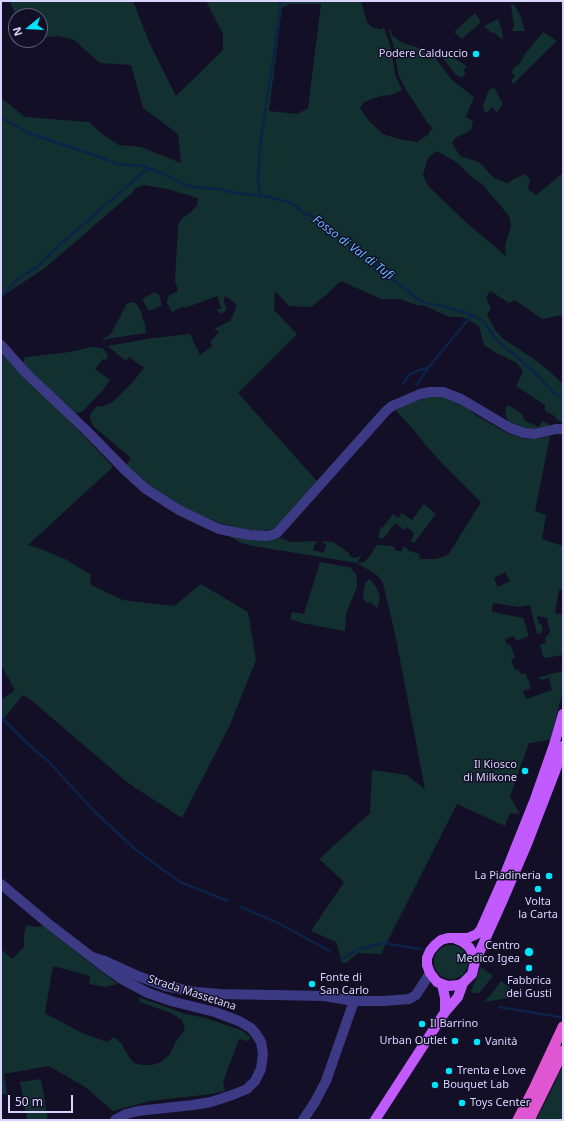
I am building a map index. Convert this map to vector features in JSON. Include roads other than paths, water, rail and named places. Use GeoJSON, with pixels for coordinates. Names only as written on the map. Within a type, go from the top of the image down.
{"type":"FeatureCollection","features":[{"type":"Feature","properties":{"kind":"highway"},"geometry":{"type":"LineString","coordinates":[[518,1120],[563,1027]]}},
{"type":"Feature","properties":{"kind":"highway"},"geometry":{"type":"LineString","coordinates":[[529,1120],[563,1051]]}},
{"type":"Feature","properties":{"kind":"main road"},"geometry":{"type":"LineString","coordinates":[[463,983],[453,986],[437,982],[430,973],[427,965],[430,951],[441,940],[448,938],[468,938],[477,934],[480,930],[504,877],[549,762],[563,714]]}},
{"type":"Feature","properties":{"kind":"main road"},"geometry":{"type":"LineString","coordinates":[[375,1120],[445,1012],[458,997],[463,983],[472,974],[475,962],[527,844],[556,769],[563,746]]}},
{"type":"Feature","properties":{"kind":"main road"},"geometry":{"type":"LineString","coordinates":[[456,939],[469,947],[475,962]]}},
{"type":"Feature","properties":{"kind":"main road"},"geometry":{"type":"LineString","coordinates":[[442,984],[445,998],[445,1012]]}},
{"type":"Feature","properties":{"kind":"street"},"geometry":{"type":"LineString","coordinates":[[1,345],[24,372],[82,426],[127,472],[146,488],[179,510],[206,523],[220,529],[249,535],[268,536],[277,534],[386,410],[420,394],[443,392],[461,400],[510,428],[524,433],[539,434],[561,429]]}},
{"type":"Feature","properties":{"kind":"street","name":"Strada Massetana"},"geometry":{"type":"LineString","coordinates":[[1,884],[39,916],[114,974],[142,990],[171,1001],[215,1012],[243,1023],[251,1028],[261,1042],[263,1050],[262,1064],[258,1077],[253,1084],[243,1091],[202,1104],[134,1112],[115,1120]]}},
{"type":"Feature","properties":{"kind":"street"},"geometry":{"type":"LineString","coordinates":[[91,957],[106,961],[138,976],[165,986],[196,992],[215,994],[333,997],[354,1001],[409,999],[416,994],[430,973]]}},
{"type":"Feature","properties":{"kind":"street"},"geometry":{"type":"LineString","coordinates":[[304,1120],[326,1081],[354,1001]]}},
{"type":"Feature","properties":{"kind":"waterway"},"geometry":{"type":"LineString","coordinates":[[260,196],[258,177],[261,139],[279,20],[280,1]]}},
{"type":"Feature","properties":{"kind":"waterway","name":"Fosso di Val di Tufi"},"geometry":{"type":"LineString","coordinates":[[1,117],[26,132],[117,164],[144,166],[193,187],[266,196],[293,204],[304,214],[314,217],[323,226],[330,228],[355,250],[419,300],[425,303],[443,306],[469,314],[483,321],[496,339],[533,371],[554,393],[563,398]]}},
{"type":"Feature","properties":{"kind":"waterway"},"geometry":{"type":"LineString","coordinates":[[3,295],[18,279],[38,266],[63,242],[148,168]]}},
{"type":"Feature","properties":{"kind":"waterway"},"geometry":{"type":"LineString","coordinates":[[417,385],[428,368],[472,315]]}},
{"type":"Feature","properties":{"kind":"waterway"},"geometry":{"type":"LineString","coordinates":[[403,383],[410,374],[427,368]]}},
{"type":"Feature","properties":{"kind":"waterway"},"geometry":{"type":"LineString","coordinates":[[1,717],[29,745],[49,762],[93,810],[136,850],[180,882],[228,901]]}},
{"type":"Feature","properties":{"kind":"waterway"},"geometry":{"type":"LineString","coordinates":[[241,907],[276,922],[330,951]]}},
{"type":"Feature","properties":{"kind":"waterway"},"geometry":{"type":"LineString","coordinates":[[342,958],[359,949],[383,943],[420,949]]}},
{"type":"Feature","properties":{"kind":"waterway"},"geometry":{"type":"LineString","coordinates":[[499,1007],[560,1017],[563,1016]]}},
{"type":"Feature","properties":{"kind":"waterway"},"geometry":{"type":"LineString","coordinates":[[559,1048],[563,1044]]}},
{"type":"Feature","properties":{"kind":"place","name":"Podere Calduccio"},"geometry":{"type":"Point","coordinates":[476,54]}},
{"type":"Feature","properties":{"kind":"place","name":"Il Kiosco di Milkone"},"geometry":{"type":"Point","coordinates":[525,771]}},
{"type":"Feature","properties":{"kind":"place","name":"La Piadineria"},"geometry":{"type":"Point","coordinates":[549,876]}},
{"type":"Feature","properties":{"kind":"place","name":"Volta la Carta"},"geometry":{"type":"Point","coordinates":[538,889]}},
{"type":"Feature","properties":{"kind":"place","name":"Centro Medico Igea"},"geometry":{"type":"Point","coordinates":[529,952]}},
{"type":"Feature","properties":{"kind":"place","name":"Fabbrica dei Gusti"},"geometry":{"type":"Point","coordinates":[529,968]}},
{"type":"Feature","properties":{"kind":"place","name":"Fonte di San Carlo"},"geometry":{"type":"Point","coordinates":[312,984]}},
{"type":"Feature","properties":{"kind":"place","name":"Il Barrino"},"geometry":{"type":"Point","coordinates":[422,1024]}},
{"type":"Feature","properties":{"kind":"place","name":"Urban Outlet"},"geometry":{"type":"Point","coordinates":[455,1041]}},
{"type":"Feature","properties":{"kind":"place","name":"Vanità"},"geometry":{"type":"Point","coordinates":[477,1042]}},
{"type":"Feature","properties":{"kind":"place","name":"Trenta e Love"},"geometry":{"type":"Point","coordinates":[449,1071]}},
{"type":"Feature","properties":{"kind":"place","name":"Bouquet Lab"},"geometry":{"type":"Point","coordinates":[435,1085]}},
{"type":"Feature","properties":{"kind":"place","name":"Toys Center"},"geometry":{"type":"Point","coordinates":[462,1103]}}]}
